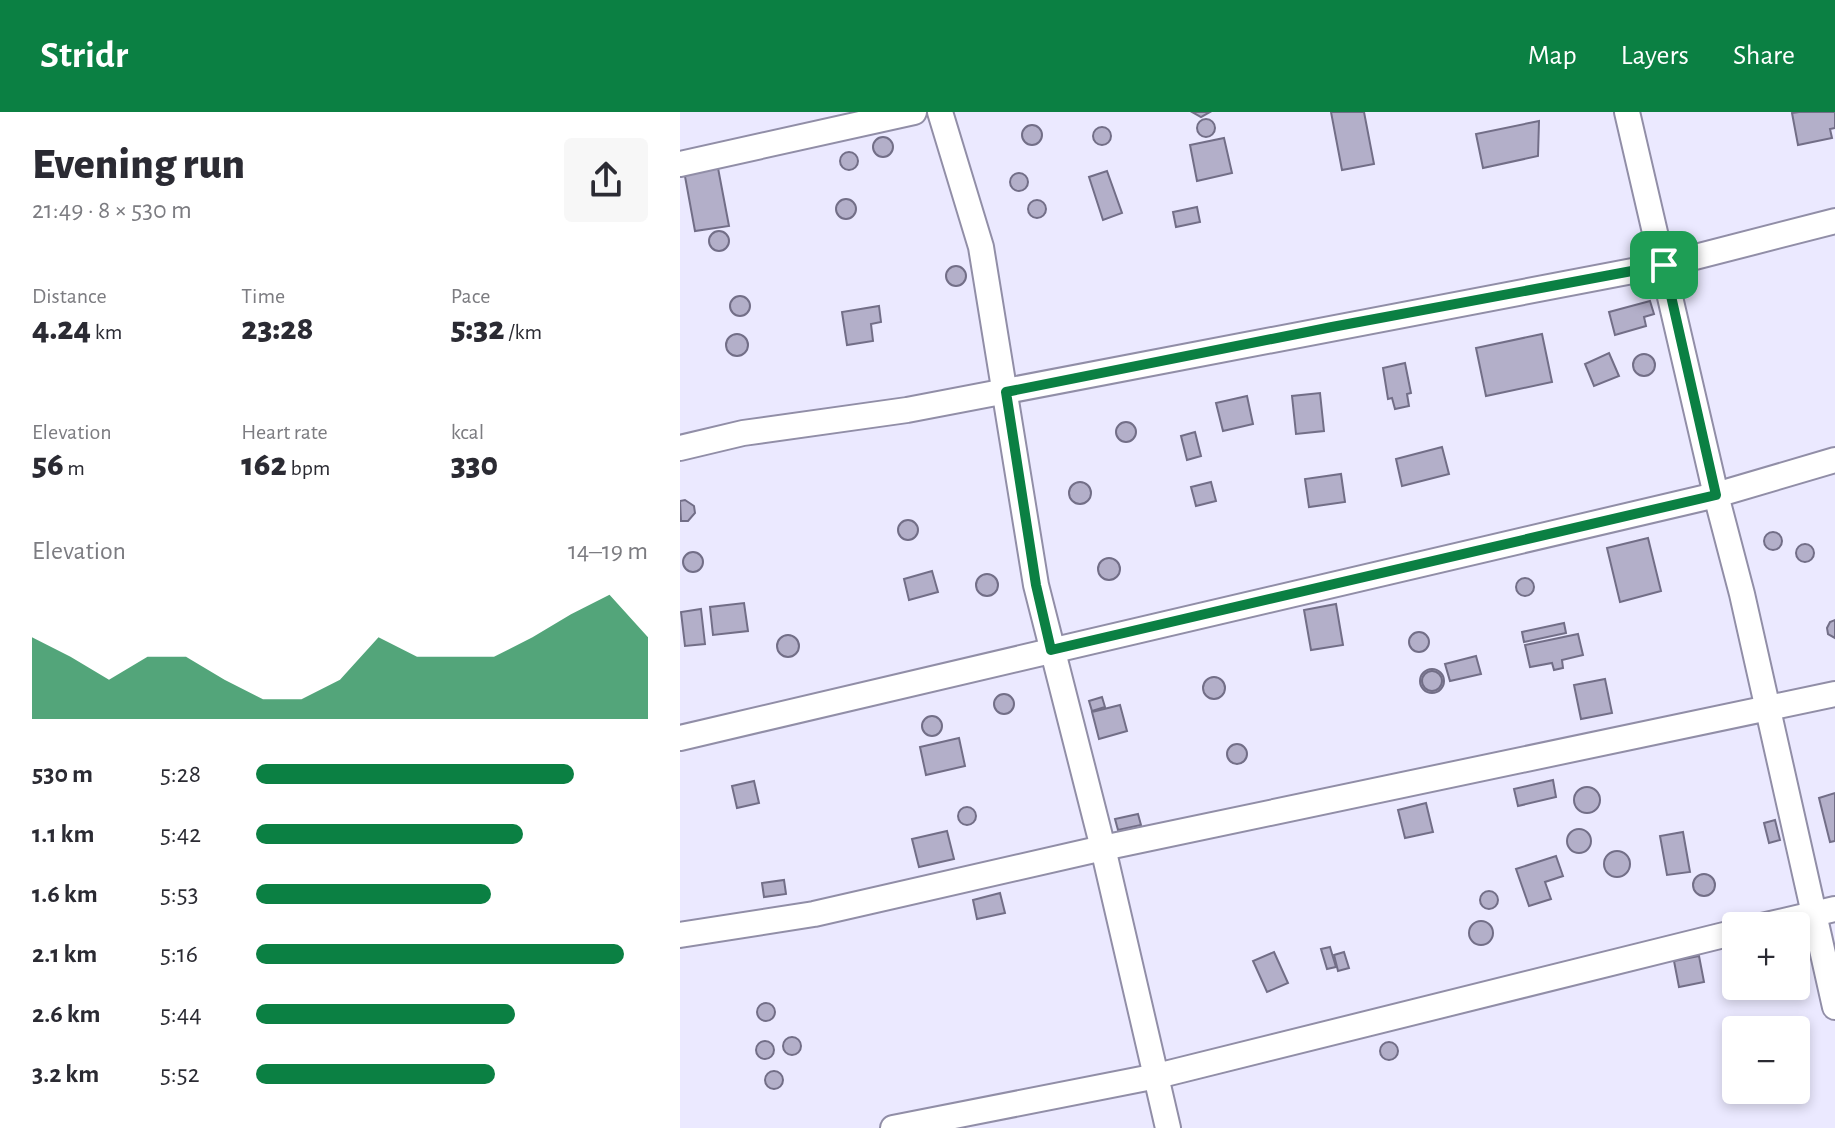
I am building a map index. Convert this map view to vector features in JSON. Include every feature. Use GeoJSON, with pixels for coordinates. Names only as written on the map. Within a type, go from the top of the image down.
{"type":"FeatureCollection","features":[{"type":"Feature","properties":{"kind":"street"},"geometry":{"type":"LineString","coordinates":[[680,164],[808,124],[914,112]]}},
{"type":"Feature","properties":{"kind":"street"},"geometry":{"type":"LineString","coordinates":[[940,112],[981,247],[1036,585],[1103,848],[1168,1128]]}},
{"type":"Feature","properties":{"kind":"street"},"geometry":{"type":"LineString","coordinates":[[1627,112],[1716,495],[1769,708],[1825,911],[1835,1007]]}},
{"type":"Feature","properties":{"kind":"street"},"geometry":{"type":"LineString","coordinates":[[680,448],[743,433],[907,410],[1006,392],[1664,265],[1835,221]]}},
{"type":"Feature","properties":{"kind":"street"},"geometry":{"type":"LineString","coordinates":[[680,738],[1716,495],[1835,460]]}},
{"type":"Feature","properties":{"kind":"street"},"geometry":{"type":"LineString","coordinates":[[680,935],[814,914],[1103,848],[1835,694]]}},
{"type":"Feature","properties":{"kind":"street"},"geometry":{"type":"LineString","coordinates":[[893,1128],[1157,1076],[1722,935]]}},
{"type":"Feature","properties":{"kind":"building"},"geometry":{"type":"Polygon","coordinates":[[[1192,112],[1210,112],[1201,117],[1192,112]]]}},
{"type":"Feature","properties":{"kind":"building"},"geometry":{"type":"Polygon","coordinates":[[[1331,112],[1364,112],[1374,164],[1342,170],[1331,112]]]}},
{"type":"Feature","properties":{"kind":"building"},"geometry":{"type":"Polygon","coordinates":[[[1835,112],[1835,128],[1830,129],[1832,138],[1798,145],[1792,113],[1835,112]]]}},
{"type":"Feature","properties":{"kind":"building"},"geometry":{"type":"Polygon","coordinates":[[[1206,119],[1215,128],[1206,137],[1197,128],[1206,119]]]}},
{"type":"Feature","properties":{"kind":"building"},"geometry":{"type":"Polygon","coordinates":[[[1539,121],[1538,156],[1483,168],[1476,134],[1539,121]]]}},
{"type":"Feature","properties":{"kind":"building"},"geometry":{"type":"Polygon","coordinates":[[[1028,125],[1036,125],[1042,135],[1036,145],[1028,145],[1022,139],[1022,131],[1028,125]]]}},
{"type":"Feature","properties":{"kind":"building"},"geometry":{"type":"Polygon","coordinates":[[[1102,127],[1111,136],[1102,145],[1093,136],[1102,127]]]}},
{"type":"Feature","properties":{"kind":"building"},"geometry":{"type":"Polygon","coordinates":[[[879,137],[887,137],[893,147],[887,157],[879,157],[873,151],[873,143],[879,137]]]}},
{"type":"Feature","properties":{"kind":"building"},"geometry":{"type":"Polygon","coordinates":[[[1224,138],[1232,173],[1197,181],[1190,145],[1224,138]]]}},
{"type":"Feature","properties":{"kind":"building"},"geometry":{"type":"Polygon","coordinates":[[[849,152],[858,161],[849,170],[840,161],[849,152]]]}},
{"type":"Feature","properties":{"kind":"building"},"geometry":{"type":"Polygon","coordinates":[[[718,168],[729,226],[695,231],[684,171],[718,168]]]}},
{"type":"Feature","properties":{"kind":"building"},"geometry":{"type":"Polygon","coordinates":[[[1107,171],[1122,213],[1103,220],[1089,177],[1107,171]]]}},
{"type":"Feature","properties":{"kind":"building"},"geometry":{"type":"Polygon","coordinates":[[[1019,173],[1028,182],[1019,191],[1010,182],[1019,173]]]}},
{"type":"Feature","properties":{"kind":"building"},"geometry":{"type":"Polygon","coordinates":[[[842,199],[850,199],[856,209],[850,219],[842,219],[836,213],[836,205],[842,199]]]}},
{"type":"Feature","properties":{"kind":"building"},"geometry":{"type":"Polygon","coordinates":[[[1037,200],[1046,209],[1037,218],[1028,209],[1037,200]]]}},
{"type":"Feature","properties":{"kind":"building"},"geometry":{"type":"Polygon","coordinates":[[[1197,207],[1200,222],[1176,227],[1173,212],[1197,207]]]}},
{"type":"Feature","properties":{"kind":"building"},"geometry":{"type":"Polygon","coordinates":[[[715,231],[723,231],[729,241],[723,251],[715,251],[709,245],[709,237],[715,231]]]}},
{"type":"Feature","properties":{"kind":"building"},"geometry":{"type":"Polygon","coordinates":[[[952,266],[960,266],[966,276],[960,286],[952,286],[946,280],[946,272],[952,266]]]}},
{"type":"Feature","properties":{"kind":"building"},"geometry":{"type":"Polygon","coordinates":[[[736,296],[744,296],[750,306],[744,316],[736,316],[730,310],[730,302],[736,296]]]}},
{"type":"Feature","properties":{"kind":"building"},"geometry":{"type":"Polygon","coordinates":[[[1650,301],[1654,314],[1644,317],[1646,326],[1615,335],[1609,312],[1650,301]]]}},
{"type":"Feature","properties":{"kind":"building"},"geometry":{"type":"Polygon","coordinates":[[[879,306],[881,322],[871,324],[873,341],[847,345],[842,312],[879,306]]]}},
{"type":"Feature","properties":{"kind":"building"},"geometry":{"type":"Polygon","coordinates":[[[737,334],[748,345],[737,356],[726,345],[737,334]]]}},
{"type":"Feature","properties":{"kind":"building"},"geometry":{"type":"Polygon","coordinates":[[[1542,334],[1552,382],[1486,396],[1476,348],[1542,334]]]}},
{"type":"Feature","properties":{"kind":"building"},"geometry":{"type":"Polygon","coordinates":[[[1609,353],[1619,376],[1594,386],[1585,364],[1609,353]]]}},
{"type":"Feature","properties":{"kind":"building"},"geometry":{"type":"Polygon","coordinates":[[[1644,354],[1652,357],[1655,365],[1652,373],[1644,376],[1636,373],[1633,365],[1636,357],[1644,354]]]}},
{"type":"Feature","properties":{"kind":"building"},"geometry":{"type":"Polygon","coordinates":[[[1405,363],[1411,393],[1407,394],[1409,406],[1395,409],[1392,398],[1388,399],[1383,368],[1405,363]]]}},
{"type":"Feature","properties":{"kind":"building"},"geometry":{"type":"Polygon","coordinates":[[[1320,393],[1324,431],[1296,434],[1292,396],[1320,393]]]}},
{"type":"Feature","properties":{"kind":"building"},"geometry":{"type":"Polygon","coordinates":[[[1247,396],[1253,424],[1223,431],[1216,403],[1247,396]]]}},
{"type":"Feature","properties":{"kind":"building"},"geometry":{"type":"Polygon","coordinates":[[[1122,422],[1130,422],[1136,432],[1130,442],[1122,442],[1116,436],[1116,428],[1122,422]]]}},
{"type":"Feature","properties":{"kind":"building"},"geometry":{"type":"Polygon","coordinates":[[[1195,432],[1201,456],[1187,460],[1181,436],[1195,432]]]}},
{"type":"Feature","properties":{"kind":"building"},"geometry":{"type":"Polygon","coordinates":[[[1442,447],[1449,474],[1402,486],[1396,459],[1442,447]]]}},
{"type":"Feature","properties":{"kind":"building"},"geometry":{"type":"Polygon","coordinates":[[[1341,474],[1345,502],[1309,507],[1305,479],[1341,474]]]}},
{"type":"Feature","properties":{"kind":"building"},"geometry":{"type":"Polygon","coordinates":[[[1080,482],[1091,493],[1080,504],[1069,493],[1080,482]]]}},
{"type":"Feature","properties":{"kind":"building"},"geometry":{"type":"Polygon","coordinates":[[[1211,482],[1216,501],[1196,506],[1191,487],[1211,482]]]}},
{"type":"Feature","properties":{"kind":"building"},"geometry":{"type":"Polygon","coordinates":[[[685,500],[694,506],[695,513],[688,521],[681,521],[680,501],[685,500]]]}},
{"type":"Feature","properties":{"kind":"building"},"geometry":{"type":"Polygon","coordinates":[[[908,520],[915,523],[918,530],[915,537],[908,540],[901,537],[898,530],[901,523],[908,520]]]}},
{"type":"Feature","properties":{"kind":"building"},"geometry":{"type":"Polygon","coordinates":[[[1769,532],[1777,532],[1782,541],[1780,548],[1769,550],[1764,545],[1764,537],[1769,532]]]}},
{"type":"Feature","properties":{"kind":"building"},"geometry":{"type":"Polygon","coordinates":[[[1648,538],[1661,591],[1620,602],[1607,548],[1648,538]]]}},
{"type":"Feature","properties":{"kind":"building"},"geometry":{"type":"Polygon","coordinates":[[[1801,544],[1809,544],[1814,553],[1812,560],[1801,562],[1796,557],[1796,549],[1801,544]]]}},
{"type":"Feature","properties":{"kind":"building"},"geometry":{"type":"Polygon","coordinates":[[[693,552],[700,555],[703,562],[700,569],[693,572],[686,569],[683,562],[686,555],[693,552]]]}},
{"type":"Feature","properties":{"kind":"building"},"geometry":{"type":"Polygon","coordinates":[[[1109,558],[1120,569],[1109,580],[1098,569],[1109,558]]]}},
{"type":"Feature","properties":{"kind":"building"},"geometry":{"type":"Polygon","coordinates":[[[932,571],[938,592],[909,600],[904,579],[932,571]]]}},
{"type":"Feature","properties":{"kind":"building"},"geometry":{"type":"Polygon","coordinates":[[[987,574],[998,585],[987,596],[976,585],[987,574]]]}},
{"type":"Feature","properties":{"kind":"building"},"geometry":{"type":"Polygon","coordinates":[[[1525,578],[1534,587],[1525,596],[1516,587],[1525,578]]]}},
{"type":"Feature","properties":{"kind":"building"},"geometry":{"type":"Polygon","coordinates":[[[744,603],[748,631],[713,635],[710,607],[744,603]]]}},
{"type":"Feature","properties":{"kind":"building"},"geometry":{"type":"Polygon","coordinates":[[[1336,604],[1343,645],[1311,650],[1304,610],[1336,604]]]}},
{"type":"Feature","properties":{"kind":"building"},"geometry":{"type":"Polygon","coordinates":[[[701,609],[705,644],[685,646],[681,612],[701,609]]]}},
{"type":"Feature","properties":{"kind":"building"},"geometry":{"type":"Polygon","coordinates":[[[1835,620],[1835,638],[1828,634],[1827,628],[1835,620]]]}},
{"type":"Feature","properties":{"kind":"building"},"geometry":{"type":"Polygon","coordinates":[[[1564,623],[1566,633],[1524,642],[1522,632],[1564,623]]]}},
{"type":"Feature","properties":{"kind":"building"},"geometry":{"type":"Polygon","coordinates":[[[1415,632],[1423,632],[1429,642],[1423,652],[1415,652],[1409,646],[1409,638],[1415,632]]]}},
{"type":"Feature","properties":{"kind":"building"},"geometry":{"type":"Polygon","coordinates":[[[1578,634],[1583,655],[1562,660],[1563,668],[1554,670],[1552,663],[1530,667],[1525,645],[1578,634]]]}},
{"type":"Feature","properties":{"kind":"building"},"geometry":{"type":"Polygon","coordinates":[[[788,635],[799,646],[788,657],[777,646],[788,635]]]}},
{"type":"Feature","properties":{"kind":"building"},"geometry":{"type":"Polygon","coordinates":[[[1476,656],[1481,674],[1450,681],[1445,664],[1476,656]]]}},
{"type":"Feature","properties":{"kind":"building"},"geometry":{"type":"Polygon","coordinates":[[[1432,669],[1443,676],[1444,681],[1437,692],[1432,693],[1421,686],[1420,681],[1427,670],[1432,669]]]}},
{"type":"Feature","properties":{"kind":"building"},"geometry":{"type":"Polygon","coordinates":[[[1428,671],[1436,671],[1442,681],[1436,691],[1428,691],[1422,685],[1422,677],[1428,671]]]}},
{"type":"Feature","properties":{"kind":"building"},"geometry":{"type":"Polygon","coordinates":[[[1214,677],[1225,688],[1214,699],[1203,688],[1214,677]]]}},
{"type":"Feature","properties":{"kind":"building"},"geometry":{"type":"Polygon","coordinates":[[[1605,679],[1612,713],[1581,719],[1574,685],[1605,679]]]}},
{"type":"Feature","properties":{"kind":"building"},"geometry":{"type":"Polygon","coordinates":[[[1000,694],[1008,694],[1014,704],[1008,714],[1000,714],[994,708],[994,700],[1000,694]]]}},
{"type":"Feature","properties":{"kind":"building"},"geometry":{"type":"Polygon","coordinates":[[[1102,697],[1105,707],[1092,711],[1089,701],[1102,697]]]}},
{"type":"Feature","properties":{"kind":"building"},"geometry":{"type":"Polygon","coordinates":[[[1120,705],[1127,731],[1099,739],[1092,712],[1120,705]]]}},
{"type":"Feature","properties":{"kind":"building"},"geometry":{"type":"Polygon","coordinates":[[[928,716],[936,716],[942,726],[936,736],[928,736],[922,730],[922,722],[928,716]]]}},
{"type":"Feature","properties":{"kind":"building"},"geometry":{"type":"Polygon","coordinates":[[[959,738],[965,766],[926,775],[920,747],[959,738]]]}},
{"type":"Feature","properties":{"kind":"building"},"geometry":{"type":"Polygon","coordinates":[[[1233,744],[1241,744],[1247,754],[1241,764],[1233,764],[1227,758],[1227,750],[1233,744]]]}},
{"type":"Feature","properties":{"kind":"building"},"geometry":{"type":"Polygon","coordinates":[[[1553,780],[1556,797],[1518,806],[1514,789],[1553,780]]]}},
{"type":"Feature","properties":{"kind":"building"},"geometry":{"type":"Polygon","coordinates":[[[754,781],[759,803],[737,808],[732,786],[754,781]]]}},
{"type":"Feature","properties":{"kind":"building"},"geometry":{"type":"Polygon","coordinates":[[[1587,787],[1596,791],[1600,800],[1596,809],[1587,813],[1578,809],[1574,800],[1578,791],[1587,787]]]}},
{"type":"Feature","properties":{"kind":"building"},"geometry":{"type":"Polygon","coordinates":[[[1835,793],[1835,841],[1830,842],[1819,798],[1835,793]]]}},
{"type":"Feature","properties":{"kind":"building"},"geometry":{"type":"Polygon","coordinates":[[[1426,803],[1433,832],[1405,838],[1398,810],[1426,803]]]}},
{"type":"Feature","properties":{"kind":"building"},"geometry":{"type":"Polygon","coordinates":[[[967,807],[976,816],[967,825],[958,816],[967,807]]]}},
{"type":"Feature","properties":{"kind":"building"},"geometry":{"type":"Polygon","coordinates":[[[1138,814],[1141,825],[1118,830],[1115,819],[1138,814]]]}},
{"type":"Feature","properties":{"kind":"building"},"geometry":{"type":"Polygon","coordinates":[[[1775,820],[1780,840],[1769,843],[1764,823],[1775,820]]]}},
{"type":"Feature","properties":{"kind":"building"},"geometry":{"type":"Polygon","coordinates":[[[1579,829],[1587,833],[1591,841],[1587,849],[1579,853],[1571,849],[1567,841],[1571,833],[1579,829]]]}},
{"type":"Feature","properties":{"kind":"building"},"geometry":{"type":"Polygon","coordinates":[[[947,831],[954,859],[919,867],[912,839],[947,831]]]}},
{"type":"Feature","properties":{"kind":"building"},"geometry":{"type":"Polygon","coordinates":[[[1683,832],[1690,872],[1667,875],[1660,836],[1683,832]]]}},
{"type":"Feature","properties":{"kind":"building"},"geometry":{"type":"Polygon","coordinates":[[[1617,851],[1626,855],[1630,864],[1626,873],[1617,877],[1608,873],[1604,864],[1608,855],[1617,851]]]}},
{"type":"Feature","properties":{"kind":"building"},"geometry":{"type":"Polygon","coordinates":[[[1556,856],[1563,876],[1545,882],[1551,899],[1529,906],[1516,869],[1556,856]]]}},
{"type":"Feature","properties":{"kind":"building"},"geometry":{"type":"Polygon","coordinates":[[[1704,874],[1712,877],[1715,885],[1712,893],[1704,896],[1696,893],[1693,885],[1696,877],[1704,874]]]}},
{"type":"Feature","properties":{"kind":"building"},"geometry":{"type":"Polygon","coordinates":[[[784,880],[786,894],[764,897],[762,883],[784,880]]]}},
{"type":"Feature","properties":{"kind":"building"},"geometry":{"type":"Polygon","coordinates":[[[1485,891],[1493,891],[1498,900],[1496,907],[1485,909],[1480,904],[1480,896],[1485,891]]]}},
{"type":"Feature","properties":{"kind":"building"},"geometry":{"type":"Polygon","coordinates":[[[1000,893],[1005,913],[977,919],[973,900],[1000,893]]]}},
{"type":"Feature","properties":{"kind":"building"},"geometry":{"type":"Polygon","coordinates":[[[1481,921],[1490,924],[1493,933],[1490,942],[1481,945],[1472,942],[1469,933],[1472,924],[1481,921]]]}},
{"type":"Feature","properties":{"kind":"building"},"geometry":{"type":"Polygon","coordinates":[[[1330,947],[1336,967],[1327,969],[1321,949],[1330,947]]]}},
{"type":"Feature","properties":{"kind":"building"},"geometry":{"type":"Polygon","coordinates":[[[1274,952],[1288,983],[1267,992],[1253,961],[1274,952]]]}},
{"type":"Feature","properties":{"kind":"building"},"geometry":{"type":"Polygon","coordinates":[[[1344,952],[1349,968],[1338,971],[1334,955],[1344,952]]]}},
{"type":"Feature","properties":{"kind":"building"},"geometry":{"type":"Polygon","coordinates":[[[1699,956],[1704,982],[1679,987],[1674,961],[1699,956]]]}},
{"type":"Feature","properties":{"kind":"building"},"geometry":{"type":"Polygon","coordinates":[[[766,1003],[775,1012],[766,1021],[757,1012],[766,1003]]]}},
{"type":"Feature","properties":{"kind":"building"},"geometry":{"type":"Polygon","coordinates":[[[792,1037],[801,1046],[792,1055],[783,1046],[792,1037]]]}},
{"type":"Feature","properties":{"kind":"building"},"geometry":{"type":"Polygon","coordinates":[[[765,1041],[774,1050],[765,1059],[756,1050],[765,1041]]]}},
{"type":"Feature","properties":{"kind":"building"},"geometry":{"type":"Polygon","coordinates":[[[1389,1042],[1398,1051],[1389,1060],[1380,1051],[1389,1042]]]}},
{"type":"Feature","properties":{"kind":"building"},"geometry":{"type":"Polygon","coordinates":[[[774,1071],[783,1080],[774,1089],[765,1080],[774,1071]]]}},
{"type":"Feature","properties":{"kind":"route"},"geometry":{"type":"LineString","coordinates":[[1664,265],[1716,495],[1051,650],[1036,585],[1006,392],[1664,265]]}}]}
